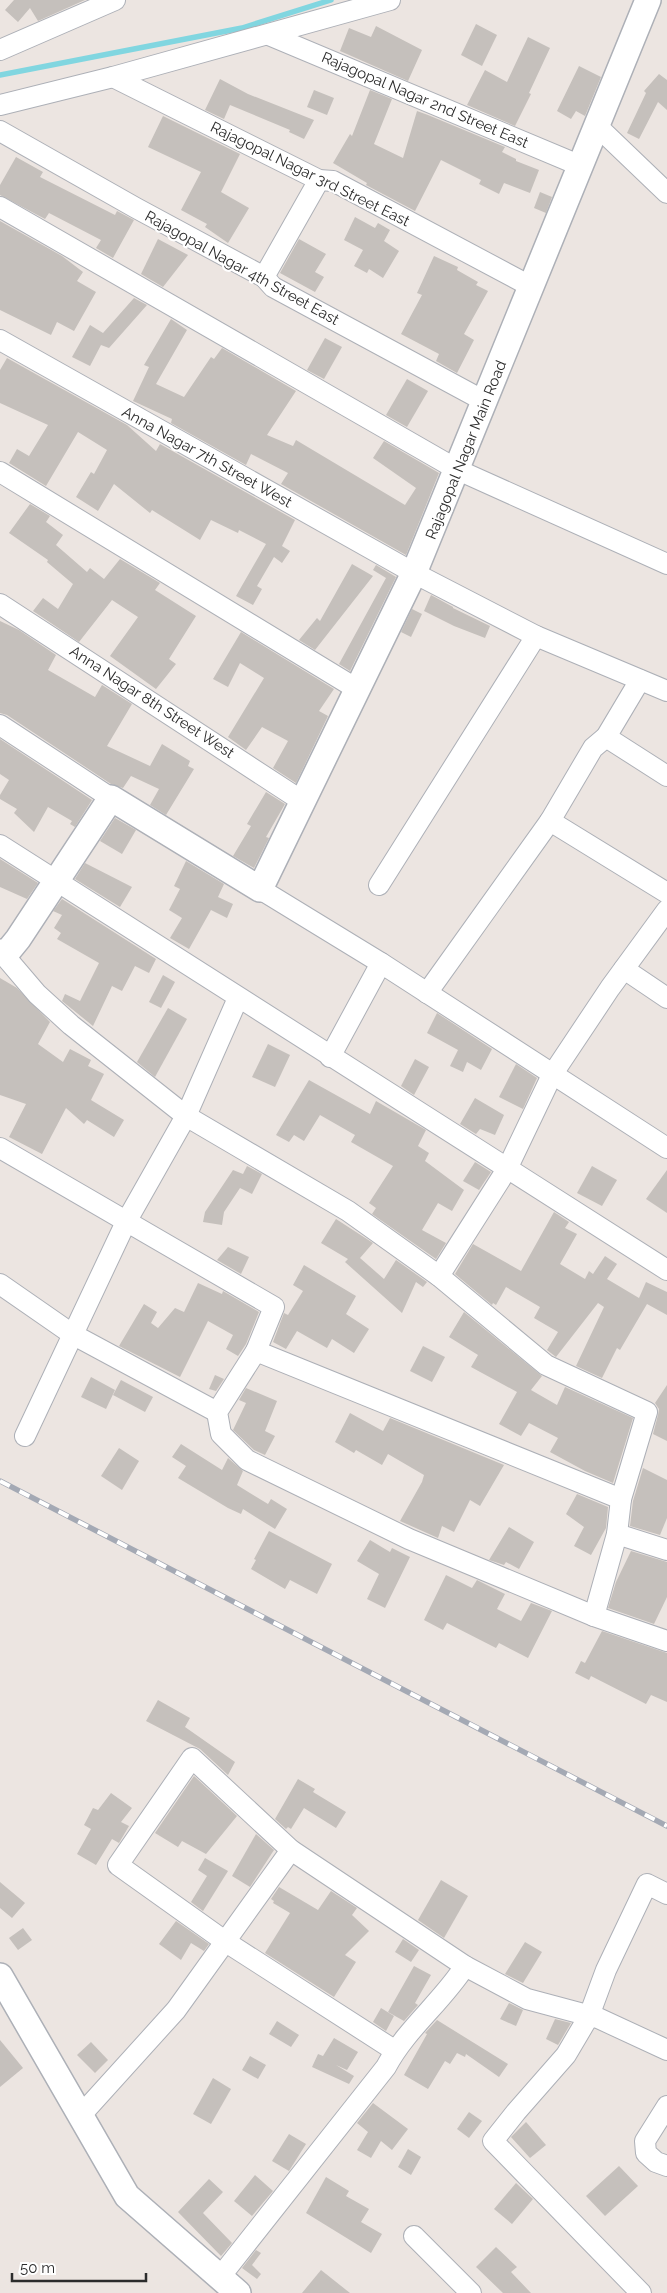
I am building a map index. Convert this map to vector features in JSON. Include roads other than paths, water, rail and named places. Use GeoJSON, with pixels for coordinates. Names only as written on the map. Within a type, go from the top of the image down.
{"type":"FeatureCollection","features":[{"type":"Feature","properties":{"kind":"street"},"geometry":{"type":"LineString","coordinates":[[0,105],[269,35],[390,0]]}},
{"type":"Feature","properties":{"kind":"street","name":"Rajagopal Nagar Main Road"},"geometry":{"type":"LineString","coordinates":[[260,889],[414,573],[486,402],[648,0]]}},
{"type":"Feature","properties":{"kind":"street"},"geometry":{"type":"LineString","coordinates":[[0,50],[105,2]]}},
{"type":"Feature","properties":{"kind":"street","name":"Rajagopal Nagar 2nd Street East"},"geometry":{"type":"LineString","coordinates":[[269,35],[581,166]]}},
{"type":"Feature","properties":{"kind":"street","name":"Rajagopal Nagar 3rd Street East"},"geometry":{"type":"LineString","coordinates":[[113,76],[320,180],[333,181],[532,287]]}},
{"type":"Feature","properties":{"kind":"street"},"geometry":{"type":"LineString","coordinates":[[597,126],[667,192]]}},
{"type":"Feature","properties":{"kind":"street","name":"Rajagopal Nagar 4th Street East"},"geometry":{"type":"LineString","coordinates":[[0,131],[136,208],[264,277],[273,287],[486,402]]}},
{"type":"Feature","properties":{"kind":"street"},"geometry":{"type":"LineString","coordinates":[[264,277],[320,180]]}},
{"type":"Feature","properties":{"kind":"street"},"geometry":{"type":"LineString","coordinates":[[0,207],[458,470],[667,564]]}},
{"type":"Feature","properties":{"kind":"street","name":"Anna Nagar 7th Street West"},"geometry":{"type":"LineString","coordinates":[[0,340],[414,573],[536,636],[667,691]]}},
{"type":"Feature","properties":{"kind":"street"},"geometry":{"type":"LineString","coordinates":[[0,472],[357,689]]}},
{"type":"Feature","properties":{"kind":"street","name":"Anna Nagar 8th Street West"},"geometry":{"type":"LineString","coordinates":[[0,604],[302,801]]}},
{"type":"Feature","properties":{"kind":"street"},"geometry":{"type":"LineString","coordinates":[[379,885],[536,636]]}},
{"type":"Feature","properties":{"kind":"street"},"geometry":{"type":"LineString","coordinates":[[427,993],[550,822],[593,748],[606,737],[640,680]]}},
{"type":"Feature","properties":{"kind":"street"},"geometry":{"type":"LineString","coordinates":[[0,725],[111,798],[381,962],[552,1075],[667,1148]]}},
{"type":"Feature","properties":{"kind":"street"},"geometry":{"type":"LineString","coordinates":[[606,737],[667,776]]}},
{"type":"Feature","properties":{"kind":"street"},"geometry":{"type":"LineString","coordinates":[[111,798],[18,939],[9,950],[1,953],[37,994],[70,1025],[186,1116],[348,1211],[439,1276],[546,1364],[647,1412],[621,1500],[617,1534],[594,1616]]}},
{"type":"Feature","properties":{"kind":"street"},"geometry":{"type":"LineString","coordinates":[[550,822],[667,894]]}},
{"type":"Feature","properties":{"kind":"street"},"geometry":{"type":"LineString","coordinates":[[0,845],[56,883],[667,1270]]}},
{"type":"Feature","properties":{"kind":"street"},"geometry":{"type":"LineString","coordinates":[[439,1276],[507,1169],[552,1075],[624,969],[667,910]]}},
{"type":"Feature","properties":{"kind":"street"},"geometry":{"type":"LineString","coordinates":[[330,1057],[381,962]]}},
{"type":"Feature","properties":{"kind":"street"},"geometry":{"type":"LineString","coordinates":[[624,969],[667,998]]}},
{"type":"Feature","properties":{"kind":"street"},"geometry":{"type":"LineString","coordinates":[[25,1436],[126,1222],[186,1116],[238,998]]}},
{"type":"Feature","properties":{"kind":"street"},"geometry":{"type":"LineString","coordinates":[[0,1148],[274,1307],[256,1351],[217,1412],[221,1434],[247,1460],[409,1539],[594,1616],[667,1641]]}},
{"type":"Feature","properties":{"kind":"street"},"geometry":{"type":"LineString","coordinates":[[0,1284],[72,1334],[217,1412]]}},
{"type":"Feature","properties":{"kind":"street"},"geometry":{"type":"LineString","coordinates":[[256,1351],[621,1500]]}},
{"type":"Feature","properties":{"kind":"street"},"geometry":{"type":"LineString","coordinates":[[617,1534],[667,1550]]}},
{"type":"Feature","properties":{"kind":"street"},"geometry":{"type":"LineString","coordinates":[[394,2050],[226,1942],[118,1865],[192,1758],[291,1850],[465,1966],[527,1999],[589,2016],[667,2050]]}},
{"type":"Feature","properties":{"kind":"street"},"geometry":{"type":"LineString","coordinates":[[81,2115],[176,2010],[291,1850]]}},
{"type":"Feature","properties":{"kind":"street"},"geometry":{"type":"LineString","coordinates":[[641,2293],[493,2141],[566,2055],[589,2016],[606,1970],[648,1884],[667,1894]]}},
{"type":"Feature","properties":{"kind":"street"},"geometry":{"type":"LineString","coordinates":[[0,1976],[127,2196],[229,2285],[386,2066],[394,2050],[457,1980],[465,1966]]}},
{"type":"Feature","properties":{"kind":"street"},"geometry":{"type":"LineString","coordinates":[[667,2106],[645,2141],[646,2153],[656,2162],[667,2166]]}},
{"type":"Feature","properties":{"kind":"street"},"geometry":{"type":"LineString","coordinates":[[414,2236],[471,2293]]}},
{"type":"Feature","properties":{"kind":"waterway"},"geometry":{"type":"LineString","coordinates":[[0,75],[242,28],[331,0]]}},
{"type":"Feature","properties":{"kind":"railway"},"geometry":{"type":"LineString","coordinates":[[0,1481],[667,1826]]}}]}
